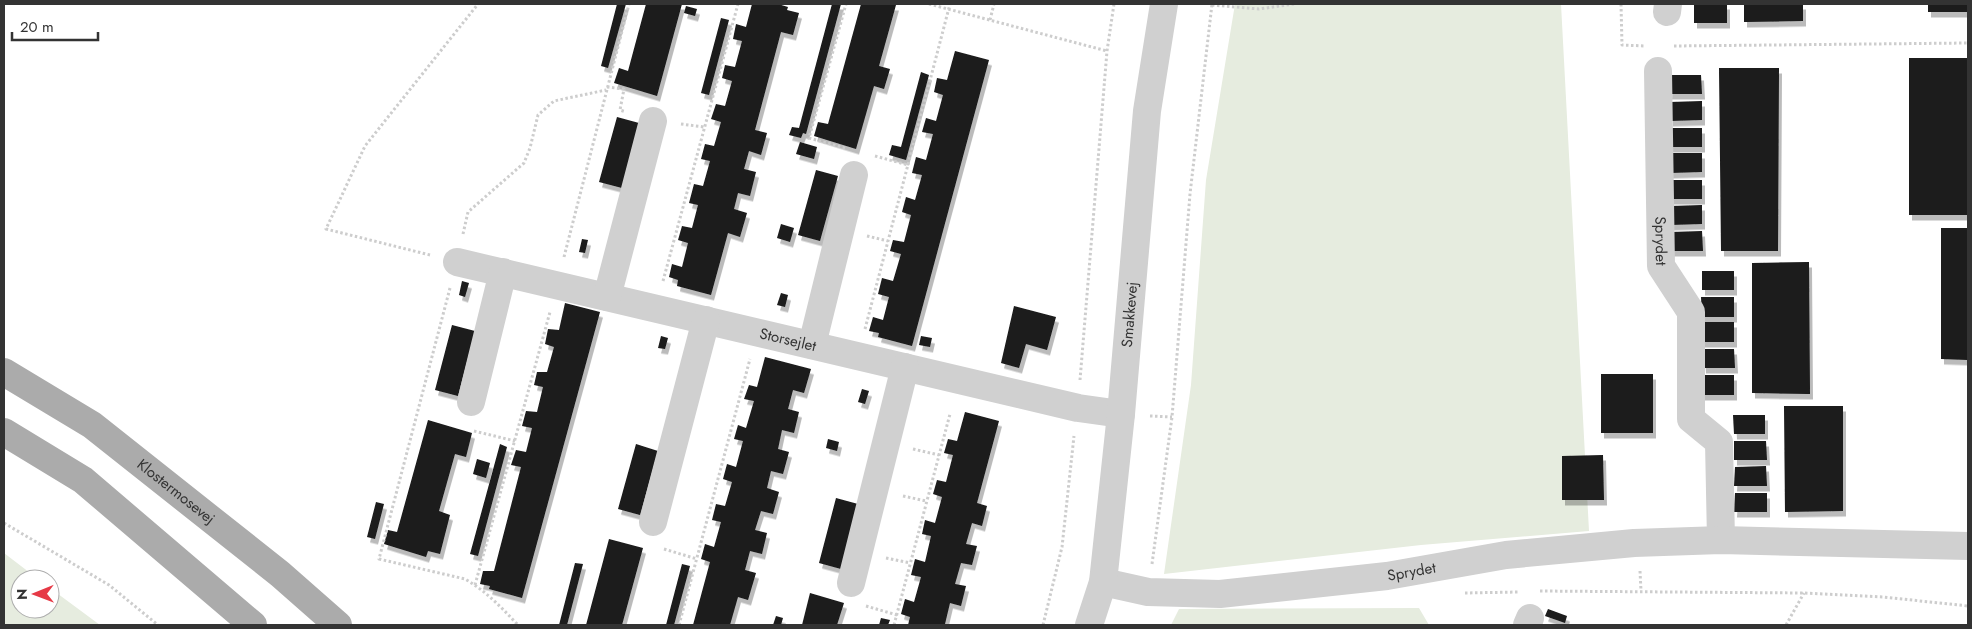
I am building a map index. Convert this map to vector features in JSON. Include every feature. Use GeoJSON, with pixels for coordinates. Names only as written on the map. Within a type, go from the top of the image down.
{"type":"FeatureCollection","features":[{"type":"Feature","properties":{"kind":"main road","name":"Klostermosevej"},"geometry":{"type":"LineString","coordinates":[[4,372],[92,425],[280,574],[338,625]]}},
{"type":"Feature","properties":{"kind":"main road"},"geometry":{"type":"LineString","coordinates":[[4,432],[83,480],[253,625]]}},
{"type":"Feature","properties":{"kind":"street","name":"Smakkevej"},"geometry":{"type":"LineString","coordinates":[[1089,625],[1103,582],[1121,414],[1147,111],[1164,4]]}},
{"type":"Feature","properties":{"kind":"street","name":"Sprydet"},"geometry":{"type":"LineString","coordinates":[[1655,59],[1661,266],[1691,312],[1691,419],[1719,442],[1721,540]]}},
{"type":"Feature","properties":{"kind":"street"},"geometry":{"type":"LineString","coordinates":[[607,297],[653,121]]}},
{"type":"Feature","properties":{"kind":"street"},"geometry":{"type":"LineString","coordinates":[[812,345],[859,160]]}},
{"type":"Feature","properties":{"kind":"street","name":"Storsejlet"},"geometry":{"type":"LineString","coordinates":[[457,262],[1078,408],[1121,414]]}},
{"type":"Feature","properties":{"kind":"street"},"geometry":{"type":"LineString","coordinates":[[471,402],[503,272]]}},
{"type":"Feature","properties":{"kind":"street"},"geometry":{"type":"LineString","coordinates":[[653,522],[706,320]]}},
{"type":"Feature","properties":{"kind":"street"},"geometry":{"type":"LineString","coordinates":[[851,583],[905,367]]}},
{"type":"Feature","properties":{"kind":"street","name":"Sprydet"},"geometry":{"type":"LineString","coordinates":[[1103,582],[1148,592],[1220,594],[1387,576],[1506,555],[1634,543],[1721,540],[1968,546]]}},
{"type":"Feature","properties":{"kind":"path"},"geometry":{"type":"LineString","coordinates":[[457,262],[326,229],[365,146],[478,4]]}},
{"type":"Feature","properties":{"kind":"path"},"geometry":{"type":"LineString","coordinates":[[655,308],[738,4]]}},
{"type":"Feature","properties":{"kind":"path"},"geometry":{"type":"LineString","coordinates":[[846,4],[809,138],[859,160],[908,165]]}},
{"type":"Feature","properties":{"kind":"path"},"geometry":{"type":"LineString","coordinates":[[929,4],[1107,51]]}},
{"type":"Feature","properties":{"kind":"path"},"geometry":{"type":"LineString","coordinates":[[858,356],[950,4]]}},
{"type":"Feature","properties":{"kind":"path"},"geometry":{"type":"LineString","coordinates":[[990,20],[994,4]]}},
{"type":"Feature","properties":{"kind":"path"},"geometry":{"type":"LineString","coordinates":[[1043,625],[1062,547],[1078,408],[1107,51],[1114,4]]}},
{"type":"Feature","properties":{"kind":"path"},"geometry":{"type":"LineString","coordinates":[[1148,592],[1172,417],[1190,194],[1212,4],[1259,9],[1294,4]]}},
{"type":"Feature","properties":{"kind":"path"},"geometry":{"type":"LineString","coordinates":[[1621,4],[1622,45],[1655,59]]}},
{"type":"Feature","properties":{"kind":"path"},"geometry":{"type":"LineString","coordinates":[[1671,46],[1968,43]]}},
{"type":"Feature","properties":{"kind":"path"},"geometry":{"type":"LineString","coordinates":[[518,625],[502,607],[465,579],[379,559],[457,262],[468,212],[524,163],[530,148],[538,115],[554,101],[606,90]]}},
{"type":"Feature","properties":{"kind":"path"},"geometry":{"type":"LineString","coordinates":[[679,625],[757,332]]}},
{"type":"Feature","properties":{"kind":"path"},"geometry":{"type":"LineString","coordinates":[[894,625],[950,414]]}},
{"type":"Feature","properties":{"kind":"path"},"geometry":{"type":"LineString","coordinates":[[4,523],[109,585],[158,625]]}},
{"type":"Feature","properties":{"kind":"path"},"geometry":{"type":"LineString","coordinates":[[1531,591],[1804,593],[1883,597],[1968,606]]}},
{"type":"Feature","properties":{"kind":"path"},"geometry":{"type":"LineString","coordinates":[[1462,593],[1521,592]]}},
{"type":"Feature","properties":{"kind":"path"},"geometry":{"type":"LineString","coordinates":[[1786,625],[1804,593]]}},
{"type":"Feature","properties":{"kind":"shaded area"},"geometry":{"type":"Polygon","coordinates":[[[1235,4],[1561,4],[1589,531],[1421,545],[1164,574],[1191,385],[1206,180],[1235,4]]]}},
{"type":"Feature","properties":{"kind":"shaded area"},"geometry":{"type":"Polygon","coordinates":[[[4,553],[25,569],[10,569],[10,619],[60,619],[60,595],[100,625],[4,625],[4,553]]]}},
{"type":"Feature","properties":{"kind":"shaded area"},"geometry":{"type":"Polygon","coordinates":[[[1419,608],[1429,625],[1171,625],[1179,609],[1419,608]]]}},
{"type":"Feature","properties":{"kind":"building"},"geometry":{"type":"Polygon","coordinates":[[[617,4],[626,4],[608,68],[601,66],[617,4]]]}},
{"type":"Feature","properties":{"kind":"building"},"geometry":{"type":"Polygon","coordinates":[[[646,4],[682,4],[657,96],[614,83],[619,68],[628,71],[646,4]]]}},
{"type":"Feature","properties":{"kind":"building"},"geometry":{"type":"Polygon","coordinates":[[[752,4],[778,4],[788,7],[787,10],[799,13],[793,35],[781,32],[755,130],[767,133],[761,155],[749,151],[744,169],[756,172],[750,196],[738,193],[734,209],[747,213],[740,237],[728,233],[711,295],[677,286],[678,280],[669,277],[672,264],[682,267],[688,243],[678,240],[682,226],[692,228],[698,205],[689,203],[694,184],[703,186],[710,161],[701,159],[705,144],[714,146],[721,122],[711,119],[716,104],[725,106],[732,81],[722,78],[725,65],[735,67],[742,41],[733,39],[736,24],[746,27],[752,4]]]}},
{"type":"Feature","properties":{"kind":"building"},"geometry":{"type":"Polygon","coordinates":[[[832,4],[841,4],[806,134],[803,133],[801,138],[789,135],[792,127],[799,128],[832,4]]]}},
{"type":"Feature","properties":{"kind":"building"},"geometry":{"type":"Polygon","coordinates":[[[861,4],[896,5],[879,66],[890,69],[884,89],[874,86],[856,149],[814,136],[818,122],[828,124],[861,4]]]}},
{"type":"Feature","properties":{"kind":"building"},"geometry":{"type":"Polygon","coordinates":[[[1694,4],[1727,4],[1727,23],[1694,23],[1694,4]]]}},
{"type":"Feature","properties":{"kind":"building"},"geometry":{"type":"Polygon","coordinates":[[[1744,4],[1803,4],[1803,21],[1744,22],[1744,4]]]}},
{"type":"Feature","properties":{"kind":"building"},"geometry":{"type":"Polygon","coordinates":[[[1928,4],[1968,4],[1968,12],[1928,12],[1928,4]]]}},
{"type":"Feature","properties":{"kind":"building"},"geometry":{"type":"Polygon","coordinates":[[[686,6],[697,9],[695,16],[684,13],[686,6]]]}},
{"type":"Feature","properties":{"kind":"building"},"geometry":{"type":"Polygon","coordinates":[[[721,18],[729,20],[709,95],[701,93],[721,18]]]}},
{"type":"Feature","properties":{"kind":"building"},"geometry":{"type":"Polygon","coordinates":[[[955,51],[989,60],[912,346],[878,337],[879,333],[869,331],[873,317],[883,320],[889,297],[878,294],[882,278],[893,281],[901,254],[890,251],[893,240],[904,242],[911,215],[902,212],[906,197],[915,200],[922,175],[912,173],[916,157],[926,160],[933,134],[922,132],[926,118],[936,121],[943,95],[934,92],[937,78],[947,80],[955,51]]]}},
{"type":"Feature","properties":{"kind":"building"},"geometry":{"type":"Polygon","coordinates":[[[1909,58],[1967,58],[1967,215],[1909,215],[1909,58]]]}},
{"type":"Feature","properties":{"kind":"building"},"geometry":{"type":"Polygon","coordinates":[[[1719,68],[1779,68],[1778,251],[1721,251],[1719,68]]]}},
{"type":"Feature","properties":{"kind":"building"},"geometry":{"type":"Polygon","coordinates":[[[921,72],[929,75],[906,160],[889,155],[892,145],[901,147],[921,72]]]}},
{"type":"Feature","properties":{"kind":"building"},"geometry":{"type":"Polygon","coordinates":[[[1670,75],[1701,75],[1702,94],[1669,94],[1670,75]]]}},
{"type":"Feature","properties":{"kind":"building"},"geometry":{"type":"Polygon","coordinates":[[[1702,101],[1702,120],[1670,121],[1670,102],[1702,101]]]}},
{"type":"Feature","properties":{"kind":"building"},"geometry":{"type":"Polygon","coordinates":[[[617,117],[639,123],[622,188],[599,182],[617,117]]]}},
{"type":"Feature","properties":{"kind":"building"},"geometry":{"type":"Polygon","coordinates":[[[1670,128],[1702,128],[1702,147],[1670,147],[1670,128]]]}},
{"type":"Feature","properties":{"kind":"building"},"geometry":{"type":"Polygon","coordinates":[[[800,142],[817,147],[814,159],[796,154],[800,142]]]}},
{"type":"Feature","properties":{"kind":"building"},"geometry":{"type":"Polygon","coordinates":[[[1670,153],[1702,153],[1702,172],[1670,173],[1670,153]]]}},
{"type":"Feature","properties":{"kind":"building"},"geometry":{"type":"Polygon","coordinates":[[[816,170],[838,176],[820,241],[798,235],[816,170]]]}},
{"type":"Feature","properties":{"kind":"building"},"geometry":{"type":"Polygon","coordinates":[[[1670,180],[1702,180],[1702,199],[1670,199],[1670,180]]]}},
{"type":"Feature","properties":{"kind":"building"},"geometry":{"type":"Polygon","coordinates":[[[1702,205],[1702,224],[1670,225],[1670,206],[1702,205]]]}},
{"type":"Feature","properties":{"kind":"building"},"geometry":{"type":"Polygon","coordinates":[[[781,224],[794,228],[790,242],[777,238],[781,224]]]}},
{"type":"Feature","properties":{"kind":"building"},"geometry":{"type":"Polygon","coordinates":[[[1941,228],[1968,228],[1968,360],[1941,359],[1941,228]]]}},
{"type":"Feature","properties":{"kind":"building"},"geometry":{"type":"Polygon","coordinates":[[[1702,231],[1703,251],[1670,251],[1670,232],[1702,231]]]}},
{"type":"Feature","properties":{"kind":"building"},"geometry":{"type":"Polygon","coordinates":[[[582,239],[588,240],[585,253],[579,252],[582,239]]]}},
{"type":"Feature","properties":{"kind":"building"},"geometry":{"type":"Polygon","coordinates":[[[1809,262],[1810,394],[1752,393],[1752,263],[1809,262]]]}},
{"type":"Feature","properties":{"kind":"building"},"geometry":{"type":"Polygon","coordinates":[[[1702,271],[1734,271],[1734,290],[1702,290],[1702,271]]]}},
{"type":"Feature","properties":{"kind":"building"},"geometry":{"type":"Polygon","coordinates":[[[462,281],[469,283],[465,297],[459,295],[462,281]]]}},
{"type":"Feature","properties":{"kind":"building"},"geometry":{"type":"Polygon","coordinates":[[[781,293],[788,295],[785,307],[777,305],[781,293]]]}},
{"type":"Feature","properties":{"kind":"building"},"geometry":{"type":"Polygon","coordinates":[[[1701,297],[1734,297],[1734,317],[1702,317],[1701,297]]]}},
{"type":"Feature","properties":{"kind":"building"},"geometry":{"type":"Polygon","coordinates":[[[565,303],[600,312],[522,598],[489,589],[490,586],[480,584],[483,571],[494,571],[521,467],[511,465],[516,450],[526,452],[532,428],[522,426],[526,411],[537,412],[543,387],[534,385],[537,372],[547,372],[554,347],[545,344],[548,329],[559,330],[565,303]]]}},
{"type":"Feature","properties":{"kind":"building"},"geometry":{"type":"Polygon","coordinates":[[[1014,306],[1056,317],[1047,350],[1026,344],[1019,368],[1001,363],[1014,306]]]}},
{"type":"Feature","properties":{"kind":"building"},"geometry":{"type":"Polygon","coordinates":[[[1702,322],[1734,322],[1734,342],[1702,342],[1702,322]]]}},
{"type":"Feature","properties":{"kind":"building"},"geometry":{"type":"Polygon","coordinates":[[[452,325],[475,331],[458,396],[435,390],[452,325]]]}},
{"type":"Feature","properties":{"kind":"building"},"geometry":{"type":"Polygon","coordinates":[[[661,336],[668,338],[665,349],[658,348],[661,336]]]}},
{"type":"Feature","properties":{"kind":"building"},"geometry":{"type":"Polygon","coordinates":[[[921,336],[932,338],[930,347],[919,345],[921,336]]]}},
{"type":"Feature","properties":{"kind":"building"},"geometry":{"type":"Polygon","coordinates":[[[1702,349],[1734,349],[1735,368],[1703,368],[1702,349]]]}},
{"type":"Feature","properties":{"kind":"building"},"geometry":{"type":"Polygon","coordinates":[[[765,357],[811,369],[804,393],[793,390],[788,409],[799,412],[794,433],[782,430],[778,449],[789,452],[783,474],[771,471],[767,488],[779,492],[773,514],[761,511],[755,530],[767,533],[762,554],[750,551],[745,570],[756,573],[748,600],[738,597],[730,625],[693,625],[710,562],[701,559],[705,544],[714,547],[721,522],[712,520],[716,504],[725,506],[732,482],[723,479],[727,464],[736,467],[743,441],[734,439],[738,425],[746,428],[754,401],[744,399],[749,385],[757,387],[765,357]]]}},
{"type":"Feature","properties":{"kind":"building"},"geometry":{"type":"Polygon","coordinates":[[[1601,374],[1653,374],[1653,433],[1601,433],[1601,374]]]}},
{"type":"Feature","properties":{"kind":"building"},"geometry":{"type":"Polygon","coordinates":[[[1702,375],[1734,375],[1734,395],[1702,395],[1702,375]]]}},
{"type":"Feature","properties":{"kind":"building"},"geometry":{"type":"Polygon","coordinates":[[[862,389],[869,391],[865,404],[858,402],[862,389]]]}},
{"type":"Feature","properties":{"kind":"building"},"geometry":{"type":"Polygon","coordinates":[[[1784,406],[1843,406],[1843,511],[1785,512],[1784,406]]]}},
{"type":"Feature","properties":{"kind":"building"},"geometry":{"type":"Polygon","coordinates":[[[965,412],[999,421],[977,503],[987,506],[982,526],[972,523],[966,544],[977,546],[972,565],[961,563],[955,584],[966,586],[961,606],[950,603],[945,624],[948,625],[908,625],[910,617],[901,614],[905,599],[914,602],[921,577],[911,575],[915,559],[925,562],[931,536],[922,534],[925,520],[935,523],[942,497],[933,494],[937,480],[946,482],[953,455],[944,453],[948,439],[957,441],[965,412]]]}},
{"type":"Feature","properties":{"kind":"building"},"geometry":{"type":"Polygon","coordinates":[[[1733,415],[1765,415],[1765,434],[1734,434],[1733,415]]]}},
{"type":"Feature","properties":{"kind":"building"},"geometry":{"type":"Polygon","coordinates":[[[428,420],[472,433],[466,457],[455,454],[439,511],[450,515],[440,554],[428,551],[426,557],[384,544],[388,530],[397,532],[428,420]]]}},
{"type":"Feature","properties":{"kind":"building"},"geometry":{"type":"Polygon","coordinates":[[[828,439],[839,442],[837,451],[826,448],[828,439]]]}},
{"type":"Feature","properties":{"kind":"building"},"geometry":{"type":"Polygon","coordinates":[[[1734,441],[1766,441],[1767,460],[1734,460],[1734,441]]]}},
{"type":"Feature","properties":{"kind":"building"},"geometry":{"type":"Polygon","coordinates":[[[500,444],[507,447],[478,556],[470,554],[500,444]]]}},
{"type":"Feature","properties":{"kind":"building"},"geometry":{"type":"Polygon","coordinates":[[[636,444],[658,451],[640,515],[618,509],[636,444]]]}},
{"type":"Feature","properties":{"kind":"building"},"geometry":{"type":"Polygon","coordinates":[[[1603,455],[1604,500],[1562,500],[1562,456],[1603,455]]]}},
{"type":"Feature","properties":{"kind":"building"},"geometry":{"type":"Polygon","coordinates":[[[477,459],[490,463],[486,478],[473,474],[477,459]]]}},
{"type":"Feature","properties":{"kind":"building"},"geometry":{"type":"Polygon","coordinates":[[[1766,466],[1767,486],[1734,486],[1735,467],[1766,466]]]}},
{"type":"Feature","properties":{"kind":"building"},"geometry":{"type":"Polygon","coordinates":[[[1735,493],[1767,493],[1767,512],[1734,512],[1735,493]]]}},
{"type":"Feature","properties":{"kind":"building"},"geometry":{"type":"Polygon","coordinates":[[[836,498],[858,504],[841,569],[819,563],[836,498]]]}},
{"type":"Feature","properties":{"kind":"building"},"geometry":{"type":"Polygon","coordinates":[[[376,502],[384,504],[375,539],[367,537],[376,502]]]}},
{"type":"Feature","properties":{"kind":"building"},"geometry":{"type":"Polygon","coordinates":[[[609,539],[643,548],[622,625],[586,625],[609,539]]]}},
{"type":"Feature","properties":{"kind":"building"},"geometry":{"type":"Polygon","coordinates":[[[575,563],[583,564],[567,625],[559,625],[575,563]]]}},
{"type":"Feature","properties":{"kind":"building"},"geometry":{"type":"Polygon","coordinates":[[[682,564],[690,566],[674,625],[666,625],[682,564]]]}},
{"type":"Feature","properties":{"kind":"building"},"geometry":{"type":"Polygon","coordinates":[[[810,593],[844,603],[837,625],[802,625],[810,593]]]}},
{"type":"Feature","properties":{"kind":"building"},"geometry":{"type":"Polygon","coordinates":[[[1548,609],[1567,616],[1565,623],[1545,616],[1548,609]]]}},
{"type":"Feature","properties":{"kind":"building"},"geometry":{"type":"Polygon","coordinates":[[[776,616],[783,618],[781,625],[773,625],[776,616]]]}},
{"type":"Feature","properties":{"kind":"building"},"geometry":{"type":"Polygon","coordinates":[[[881,618],[890,620],[888,625],[879,625],[881,618]]]}}]}
